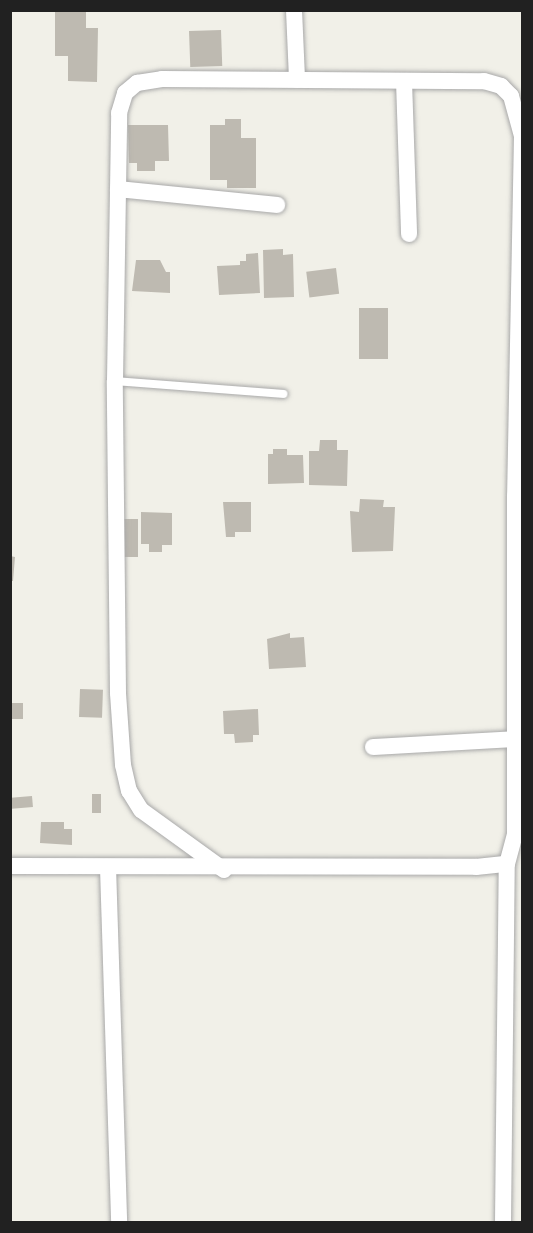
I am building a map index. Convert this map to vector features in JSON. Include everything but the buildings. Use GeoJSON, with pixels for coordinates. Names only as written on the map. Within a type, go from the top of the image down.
{"type":"FeatureCollection","features":[{"type":"Feature","properties":{"kind":"street"},"geometry":{"type":"LineString","coordinates":[[294,10],[297,80]]}},
{"type":"Feature","properties":{"kind":"street"},"geometry":{"type":"LineString","coordinates":[[224,870],[141,810],[129,790],[123,765],[118,693],[115,381],[119,113],[125,93],[137,83],[162,79],[484,81],[501,86],[518,111],[522,136],[515,739],[519,834],[507,864],[503,1222]]}},
{"type":"Feature","properties":{"kind":"street"},"geometry":{"type":"LineString","coordinates":[[404,81],[409,234]]}},
{"type":"Feature","properties":{"kind":"street"},"geometry":{"type":"LineString","coordinates":[[118,189],[278,205]]}},
{"type":"Feature","properties":{"kind":"street"},"geometry":{"type":"LineString","coordinates":[[372,747],[515,739]]}},
{"type":"Feature","properties":{"kind":"street"},"geometry":{"type":"LineString","coordinates":[[10,866],[224,870],[507,864]]}},
{"type":"Feature","properties":{"kind":"street"},"geometry":{"type":"LineString","coordinates":[[108,867],[119,1222]]}},
{"type":"Feature","properties":{"kind":"lane"},"geometry":{"type":"LineString","coordinates":[[115,381],[283,394]]}}]}
